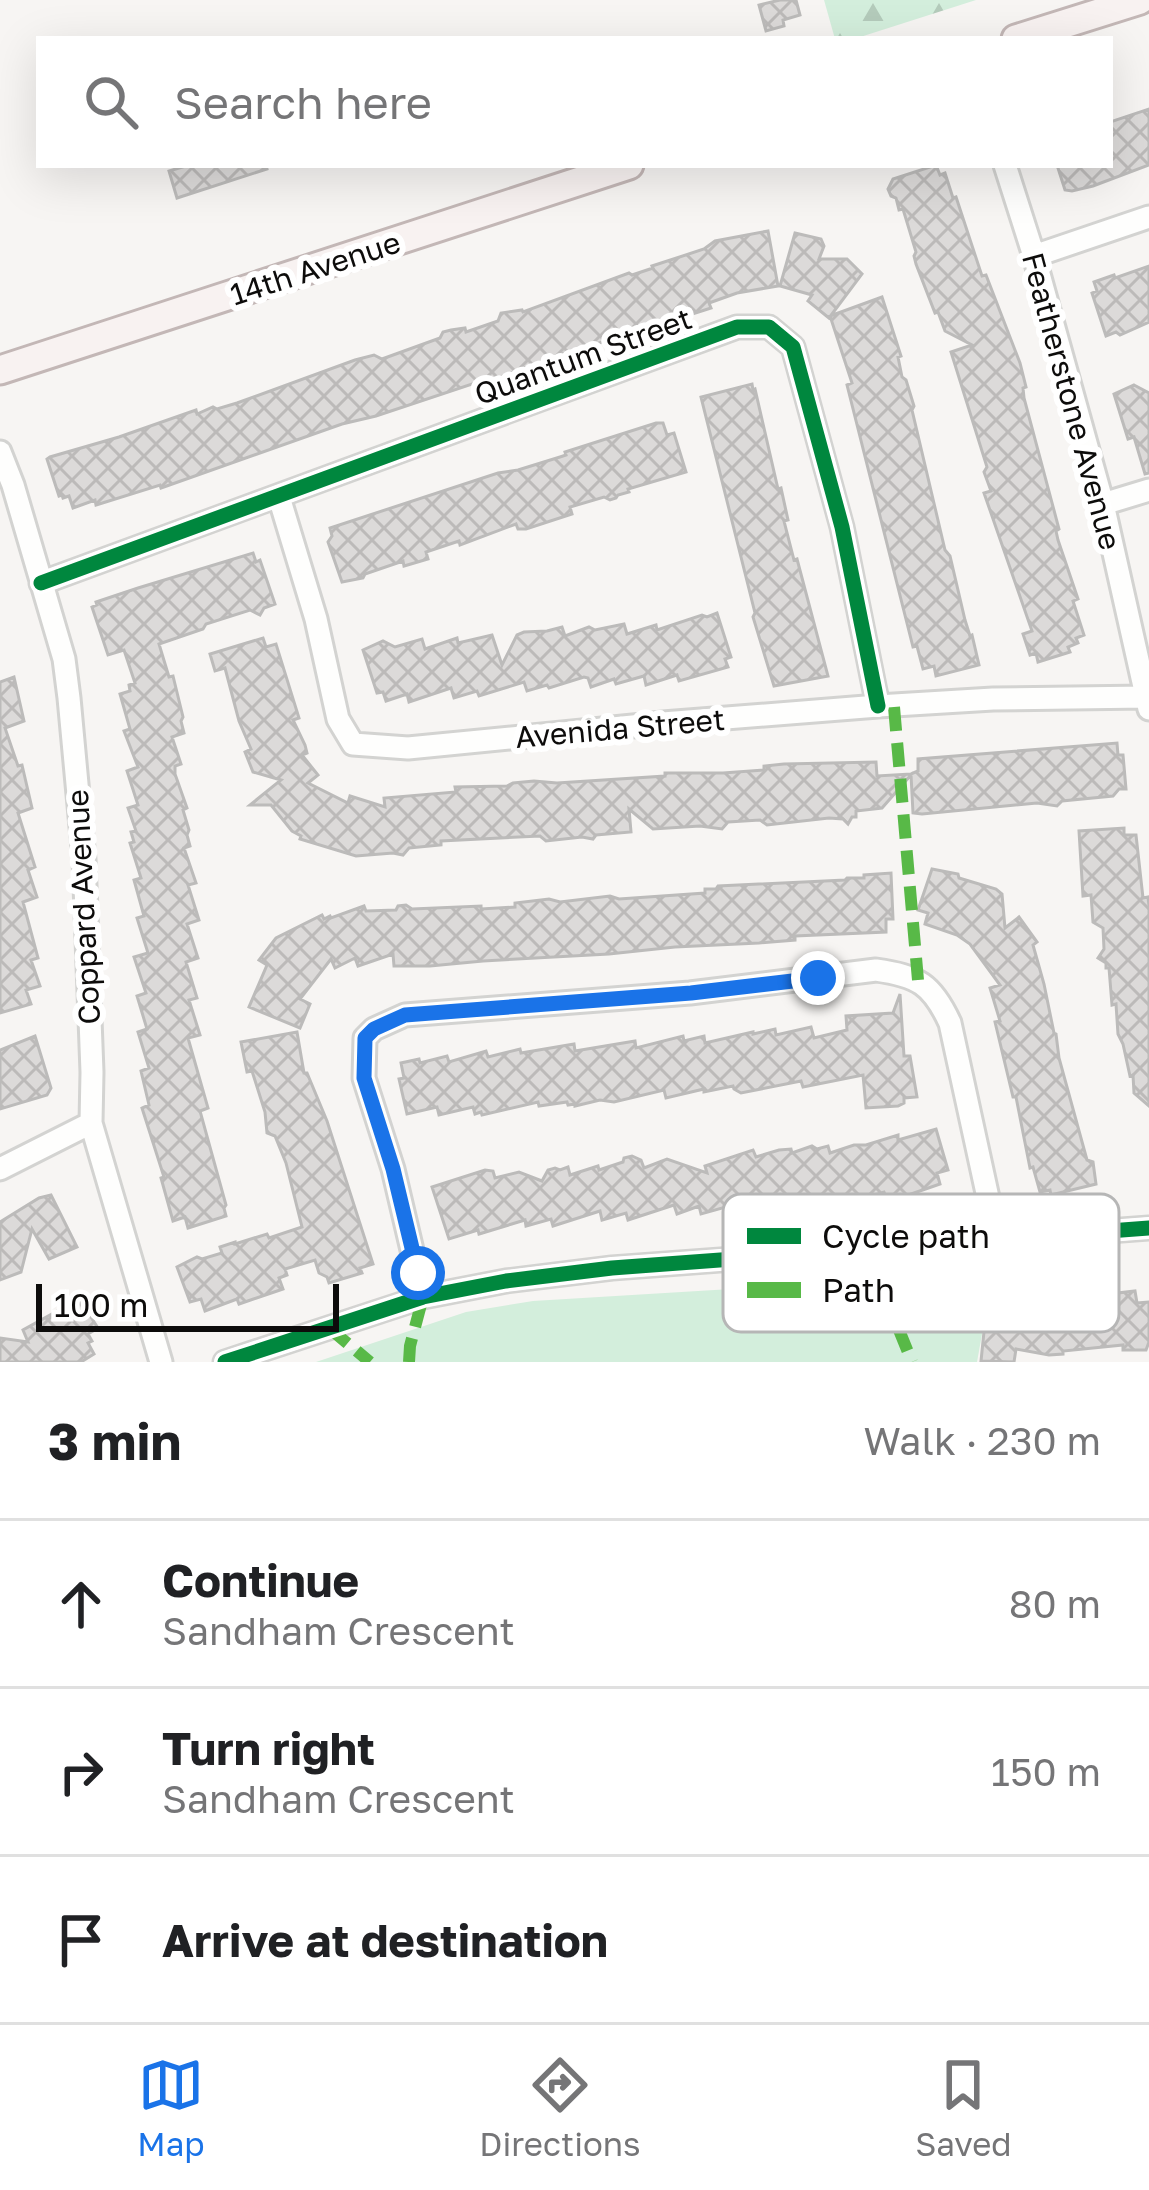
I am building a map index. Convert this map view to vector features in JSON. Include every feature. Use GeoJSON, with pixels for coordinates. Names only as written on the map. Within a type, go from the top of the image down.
{"type":"FeatureCollection","features":[{"type":"Feature","properties":{"kind":"main road"},"geometry":{"type":"LineString","coordinates":[[1025,36],[1139,0]]}},
{"type":"Feature","properties":{"kind":"main road","name":"14th Avenue"},"geometry":{"type":"LineString","coordinates":[[0,370],[620,168]]}},
{"type":"Feature","properties":{"kind":"street","name":"Featherstone Avenue"},"geometry":{"type":"LineString","coordinates":[[1006,168],[1103,504],[1147,703]]}},
{"type":"Feature","properties":{"kind":"street"},"geometry":{"type":"LineString","coordinates":[[1034,256],[1149,217]]}},
{"type":"Feature","properties":{"kind":"street","name":"Quantum Street"},"geometry":{"type":"LineString","coordinates":[[41,583],[737,327],[770,327],[793,346],[842,527],[878,706]]}},
{"type":"Feature","properties":{"kind":"street","name":"Coppard Avenue"},"geometry":{"type":"LineString","coordinates":[[0,452],[64,659],[84,860],[91,1124],[160,1362]]}},
{"type":"Feature","properties":{"kind":"street"},"geometry":{"type":"LineString","coordinates":[[1103,504],[1149,490]]}},
{"type":"Feature","properties":{"kind":"street","name":"Avenida Street"},"geometry":{"type":"LineString","coordinates":[[279,497],[316,619],[338,719],[353,744],[408,748],[663,723],[993,700],[1147,703]]}},
{"type":"Feature","properties":{"kind":"street"},"geometry":{"type":"LineString","coordinates":[[423,1297],[393,1169],[364,1078],[365,1038],[405,1015],[691,993],[876,970],[903,974],[933,992],[950,1023],[988,1194]]}},
{"type":"Feature","properties":{"kind":"street"},"geometry":{"type":"LineString","coordinates":[[0,1169],[91,1124]]}},
{"type":"Feature","properties":{"kind":"street"},"geometry":{"type":"LineString","coordinates":[[1119,1230],[1149,1228]]}},
{"type":"Feature","properties":{"kind":"street"},"geometry":{"type":"LineString","coordinates":[[225,1362],[423,1297],[506,1281],[723,1260]]}},
{"type":"Feature","properties":{"kind":"green space"},"geometry":{"type":"Polygon","coordinates":[[[824,0],[976,0],[863,36],[834,36],[824,0]]]}},
{"type":"Feature","properties":{"kind":"green space"},"geometry":{"type":"Polygon","coordinates":[[[723,1289],[723,1332],[982,1332],[977,1362],[316,1362],[466,1312],[533,1301],[723,1289]]]}},
{"type":"Feature","properties":{"kind":"building"},"geometry":{"type":"Polygon","coordinates":[[[796,0],[800,15],[766,31],[759,5],[796,0]]]}},
{"type":"Feature","properties":{"kind":"building"},"geometry":{"type":"Polygon","coordinates":[[[1149,109],[1149,165],[1093,186],[1065,190],[1058,168],[1113,168],[1113,121],[1149,109]]]}},
{"type":"Feature","properties":{"kind":"building"},"geometry":{"type":"Polygon","coordinates":[[[179,168],[267,169],[177,198],[169,171],[179,168]]]}},
{"type":"Feature","properties":{"kind":"building"},"geometry":{"type":"Polygon","coordinates":[[[927,168],[945,173],[1020,363],[1058,540],[1078,599],[1073,601],[1084,635],[1068,647],[1070,652],[1038,662],[1036,653],[1030,655],[1023,634],[1032,631],[984,493],[991,491],[984,472],[987,467],[951,352],[972,345],[945,331],[935,313],[916,264],[903,209],[899,210],[888,189],[893,179],[927,168]]]}},
{"type":"Feature","properties":{"kind":"building"},"geometry":{"type":"Polygon","coordinates":[[[768,231],[778,286],[737,293],[709,303],[711,308],[689,318],[342,424],[161,488],[73,508],[69,496],[59,496],[50,457],[196,410],[197,414],[237,403],[355,360],[374,355],[382,359],[440,338],[443,332],[465,328],[466,332],[498,321],[501,313],[523,312],[653,268],[715,241],[768,231]]]}},
{"type":"Feature","properties":{"kind":"building"},"geometry":{"type":"Polygon","coordinates":[[[795,233],[821,239],[824,246],[819,259],[847,259],[862,274],[829,318],[808,301],[812,295],[780,286],[795,233]]]}},
{"type":"Feature","properties":{"kind":"building"},"geometry":{"type":"Polygon","coordinates":[[[1149,266],[1149,322],[1106,336],[1092,293],[1097,291],[1094,282],[1149,266]]]}},
{"type":"Feature","properties":{"kind":"building"},"geometry":{"type":"Polygon","coordinates":[[[882,297],[979,665],[936,676],[934,666],[923,669],[917,646],[913,647],[847,385],[852,383],[830,316],[882,297]]]}},
{"type":"Feature","properties":{"kind":"building"},"geometry":{"type":"Polygon","coordinates":[[[752,384],[781,488],[794,560],[828,676],[774,686],[701,397],[752,384]]]}},
{"type":"Feature","properties":{"kind":"building"},"geometry":{"type":"Polygon","coordinates":[[[1134,385],[1149,393],[1149,473],[1145,474],[1114,394],[1134,385]]]}},
{"type":"Feature","properties":{"kind":"building"},"geometry":{"type":"Polygon","coordinates":[[[663,423],[667,435],[674,433],[686,472],[628,489],[610,500],[604,497],[570,507],[572,514],[526,529],[516,524],[426,552],[428,559],[404,566],[403,561],[342,582],[328,542],[330,528],[663,423]]]}},
{"type":"Feature","properties":{"kind":"building"},"geometry":{"type":"Polygon","coordinates":[[[253,553],[256,562],[260,560],[275,604],[260,615],[250,610],[159,644],[183,717],[184,733],[172,737],[181,764],[175,766],[175,774],[187,808],[183,810],[190,846],[184,848],[196,883],[188,885],[199,920],[187,924],[198,958],[186,962],[197,998],[189,1000],[200,1035],[188,1038],[208,1108],[200,1111],[226,1205],[226,1216],[188,1228],[185,1217],[173,1221],[142,1108],[149,1105],[141,1071],[149,1068],[138,1032],[147,1029],[137,996],[146,993],[134,957],[148,953],[137,918],[144,916],[134,880],[141,878],[130,843],[134,842],[131,832],[136,831],[128,808],[138,805],[127,771],[138,767],[124,731],[130,729],[120,694],[135,683],[124,650],[108,655],[92,607],[253,553]]]}},
{"type":"Feature","properties":{"kind":"building"},"geometry":{"type":"Polygon","coordinates":[[[717,613],[731,657],[725,659],[728,667],[646,685],[644,676],[591,687],[584,677],[527,691],[524,682],[479,696],[477,691],[454,698],[451,688],[409,702],[407,694],[386,701],[383,692],[377,693],[363,650],[383,641],[395,647],[422,639],[425,649],[457,638],[458,643],[492,635],[502,665],[517,635],[524,632],[562,627],[565,636],[589,627],[624,624],[627,634],[717,613]]]}},
{"type":"Feature","properties":{"kind":"building"},"geometry":{"type":"Polygon","coordinates":[[[263,638],[266,647],[276,644],[299,718],[293,720],[305,745],[307,753],[302,755],[318,775],[308,783],[348,803],[350,796],[385,807],[384,798],[456,792],[455,787],[723,773],[784,764],[876,762],[877,776],[911,774],[918,771],[918,759],[1117,743],[1126,789],[1113,796],[1062,801],[1057,806],[1037,803],[922,814],[913,813],[911,775],[882,808],[856,811],[848,824],[829,818],[767,825],[760,820],[728,822],[722,829],[653,829],[629,809],[631,832],[593,839],[546,841],[540,836],[441,841],[441,845],[409,848],[403,855],[356,856],[300,839],[271,805],[250,805],[281,780],[253,772],[245,752],[251,749],[225,668],[215,671],[210,654],[263,638]]]}},
{"type":"Feature","properties":{"kind":"building"},"geometry":{"type":"Polygon","coordinates":[[[14,677],[24,721],[5,728],[18,766],[22,765],[32,808],[18,813],[35,867],[28,870],[37,897],[23,902],[38,958],[31,960],[40,986],[26,990],[31,1004],[0,1013],[0,682],[14,677]]]}},
{"type":"Feature","properties":{"kind":"building"},"geometry":{"type":"Polygon","coordinates":[[[1124,828],[1124,835],[1136,835],[1143,898],[1148,897],[1149,906],[1149,1106],[1134,1093],[1133,1075],[1118,1034],[1116,1004],[1112,1005],[1109,968],[1098,958],[1104,949],[1103,928],[1093,922],[1091,895],[1083,896],[1079,831],[1124,828]]]}},
{"type":"Feature","properties":{"kind":"building"},"geometry":{"type":"Polygon","coordinates":[[[932,869],[958,874],[1002,894],[1005,928],[1019,917],[1037,942],[1033,945],[1059,1058],[1096,1184],[1055,1194],[1040,1192],[995,1022],[1000,1021],[990,988],[1000,985],[970,944],[925,924],[928,913],[918,910],[932,869]]]}},
{"type":"Feature","properties":{"kind":"building"},"geometry":{"type":"Polygon","coordinates":[[[891,873],[893,919],[886,919],[886,932],[430,966],[394,966],[393,954],[358,966],[355,958],[335,968],[331,959],[300,999],[310,1004],[300,1028],[249,1007],[267,965],[259,960],[276,938],[322,915],[331,918],[364,906],[366,911],[406,905],[412,909],[515,907],[515,903],[549,899],[705,893],[718,886],[891,873]]]}},
{"type":"Feature","properties":{"kind":"building"},"geometry":{"type":"Polygon","coordinates":[[[900,994],[904,1056],[910,1056],[917,1097],[904,1098],[898,1106],[866,1108],[863,1075],[741,1093],[733,1086],[666,1098],[664,1090],[575,1106],[567,1102],[539,1106],[538,1102],[482,1115],[475,1114],[473,1107],[439,1115],[437,1107],[407,1114],[399,1079],[404,1078],[401,1063],[447,1056],[449,1062],[486,1051],[488,1057],[520,1049],[521,1053],[574,1044],[575,1051],[635,1041],[636,1048],[683,1036],[684,1041],[704,1036],[705,1043],[753,1032],[775,1029],[776,1035],[811,1027],[814,1038],[847,1030],[846,1016],[893,1013],[900,994]]]}},
{"type":"Feature","properties":{"kind":"building"},"geometry":{"type":"Polygon","coordinates":[[[297,1032],[304,1073],[327,1121],[373,1264],[360,1268],[362,1273],[329,1283],[315,1260],[285,1269],[287,1275],[279,1278],[283,1289],[205,1311],[201,1299],[190,1302],[177,1267],[197,1257],[222,1253],[220,1247],[235,1242],[302,1227],[286,1163],[275,1136],[267,1133],[265,1112],[252,1071],[247,1072],[241,1042],[297,1032]]]}},
{"type":"Feature","properties":{"kind":"building"},"geometry":{"type":"Polygon","coordinates":[[[35,1036],[51,1088],[47,1095],[0,1109],[0,1050],[35,1036]]]}},
{"type":"Feature","properties":{"kind":"building"},"geometry":{"type":"Polygon","coordinates":[[[936,1129],[948,1170],[937,1173],[940,1184],[911,1194],[723,1194],[723,1208],[701,1214],[699,1206],[677,1214],[674,1205],[628,1220],[626,1213],[602,1220],[600,1211],[553,1226],[551,1219],[526,1226],[525,1220],[449,1239],[432,1187],[485,1170],[493,1171],[495,1178],[519,1172],[542,1181],[555,1168],[568,1167],[570,1175],[598,1166],[599,1170],[632,1156],[644,1168],[667,1159],[707,1173],[705,1166],[753,1150],[756,1157],[828,1146],[830,1153],[898,1135],[898,1140],[936,1129]]]}},
{"type":"Feature","properties":{"kind":"building"},"geometry":{"type":"Polygon","coordinates":[[[51,1195],[77,1247],[49,1259],[32,1229],[21,1272],[0,1280],[0,1222],[51,1195]]]}},
{"type":"Feature","properties":{"kind":"building"},"geometry":{"type":"Polygon","coordinates":[[[1135,1291],[1137,1303],[1149,1302],[1146,1350],[1123,1350],[1123,1345],[1049,1355],[1016,1349],[1014,1362],[981,1361],[984,1332],[1119,1332],[1119,1293],[1135,1291]]]}},
{"type":"Feature","properties":{"kind":"building"},"geometry":{"type":"Polygon","coordinates":[[[79,1299],[98,1328],[88,1334],[94,1354],[81,1362],[0,1362],[0,1338],[28,1342],[23,1330],[79,1299]]]}},
{"type":"Feature","properties":{"kind":"marked path"},"geometry":{"type":"LineString","coordinates":[[894,707],[918,980]]}},
{"type":"Feature","properties":{"kind":"marked path"},"geometry":{"type":"LineString","coordinates":[[409,1362],[423,1297]]}},
{"type":"Feature","properties":{"kind":"marked path"},"geometry":{"type":"LineString","coordinates":[[329,1328],[370,1362]]}},
{"type":"Feature","properties":{"kind":"marked path"},"geometry":{"type":"LineString","coordinates":[[900,1332],[912,1362]]}},
{"type":"Feature","properties":{"kind":"cycle path"},"geometry":{"type":"LineString","coordinates":[[41,583],[737,327],[769,327],[793,347],[842,527],[878,706]]}},
{"type":"Feature","properties":{"kind":"cycle path"},"geometry":{"type":"LineString","coordinates":[[1119,1230],[1149,1228]]}},
{"type":"Feature","properties":{"kind":"cycle path"},"geometry":{"type":"LineString","coordinates":[[225,1362],[423,1297],[506,1281],[723,1260]]}},
{"type":"Feature","properties":{"kind":"route"},"geometry":{"type":"LineString","coordinates":[[418,1273],[393,1169],[364,1078],[365,1038],[374,1029],[405,1015],[691,993],[818,978]]}}]}
